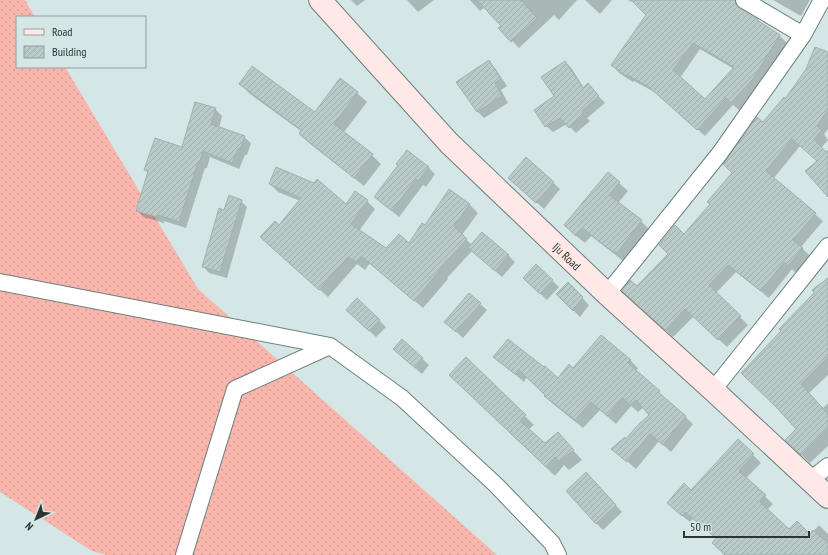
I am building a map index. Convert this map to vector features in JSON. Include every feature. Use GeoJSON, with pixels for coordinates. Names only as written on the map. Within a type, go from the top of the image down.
{"type":"FeatureCollection","features":[{"type":"Feature","properties":{"kind":"main road","name":"Iju Road"},"geometry":{"type":"LineString","coordinates":[[320,0],[449,143],[607,294],[713,390],[828,498]]}},
{"type":"Feature","properties":{"kind":"street"},"geometry":{"type":"LineString","coordinates":[[744,0],[803,35]]}},
{"type":"Feature","properties":{"kind":"street"},"geometry":{"type":"LineString","coordinates":[[607,294],[720,153],[803,35],[822,0]]}},
{"type":"Feature","properties":{"kind":"street"},"geometry":{"type":"LineString","coordinates":[[713,390],[828,246]]}},
{"type":"Feature","properties":{"kind":"street"},"geometry":{"type":"LineString","coordinates":[[0,282],[330,346],[407,403],[496,485],[552,544],[558,555]]}},
{"type":"Feature","properties":{"kind":"street"},"geometry":{"type":"LineString","coordinates":[[184,555],[235,389],[330,346]]}},
{"type":"Feature","properties":{"kind":"street"},"geometry":{"type":"LineString","coordinates":[[810,480],[828,466]]}},
{"type":"Feature","properties":{"kind":"shaded area"},"geometry":{"type":"Polygon","coordinates":[[[0,0],[25,0],[34,16],[16,16],[16,68],[66,68],[198,289],[497,555],[107,555],[92,551],[0,492],[0,0]]]}},
{"type":"Feature","properties":{"kind":"building"},"geometry":{"type":"Polygon","coordinates":[[[477,0],[521,0],[537,18],[511,42],[498,28],[501,26],[477,0]]]}},
{"type":"Feature","properties":{"kind":"building"},"geometry":{"type":"Polygon","coordinates":[[[631,0],[735,0],[736,5],[739,8],[758,19],[757,20],[780,35],[753,79],[731,103],[726,98],[697,130],[649,87],[627,75],[626,76],[611,65],[646,15],[631,0]],[[693,43],[673,70],[705,99],[734,67],[693,43]]]}},
{"type":"Feature","properties":{"kind":"building"},"geometry":{"type":"Polygon","coordinates":[[[815,47],[828,52],[828,110],[817,126],[822,130],[814,139],[826,152],[828,150],[828,197],[805,171],[817,161],[792,139],[766,171],[816,213],[793,240],[803,248],[788,266],[784,262],[761,291],[728,265],[709,285],[741,316],[718,340],[685,309],[665,330],[622,291],[630,280],[637,286],[668,254],[659,245],[675,225],[684,234],[710,204],[707,202],[732,173],[723,164],[757,117],[763,122],[784,97],[785,99],[806,69],[815,47]]]}},
{"type":"Feature","properties":{"kind":"building"},"geometry":{"type":"Polygon","coordinates":[[[489,60],[501,79],[495,83],[502,96],[477,112],[456,82],[489,60]]]}},
{"type":"Feature","properties":{"kind":"building"},"geometry":{"type":"Polygon","coordinates":[[[565,61],[583,88],[588,83],[599,96],[582,111],[584,114],[569,128],[560,118],[545,127],[534,110],[554,96],[541,77],[565,61]]]}},
{"type":"Feature","properties":{"kind":"building"},"geometry":{"type":"Polygon","coordinates":[[[252,66],[315,112],[340,78],[358,92],[334,124],[373,154],[354,178],[299,134],[301,130],[239,84],[252,66]]]}},
{"type":"Feature","properties":{"kind":"building"},"geometry":{"type":"Polygon","coordinates":[[[195,102],[216,108],[211,124],[245,136],[240,149],[238,149],[232,163],[203,151],[200,162],[198,162],[179,222],[158,215],[157,217],[136,211],[148,171],[144,170],[155,138],[182,147],[195,102]]]}},
{"type":"Feature","properties":{"kind":"building"},"geometry":{"type":"Polygon","coordinates":[[[407,150],[429,167],[418,181],[416,179],[392,211],[374,197],[398,165],[396,164],[407,150]]]}},
{"type":"Feature","properties":{"kind":"building"},"geometry":{"type":"Polygon","coordinates":[[[526,157],[554,182],[536,203],[508,178],[526,157]]]}},
{"type":"Feature","properties":{"kind":"building"},"geometry":{"type":"Polygon","coordinates":[[[276,167],[314,183],[317,179],[346,204],[355,191],[368,200],[351,224],[386,248],[399,234],[409,243],[422,223],[425,225],[449,189],[470,204],[454,226],[467,239],[439,269],[440,270],[414,301],[361,256],[357,262],[348,257],[319,290],[260,237],[275,221],[279,225],[301,198],[269,184],[276,167]]]}},
{"type":"Feature","properties":{"kind":"building"},"geometry":{"type":"Polygon","coordinates":[[[608,172],[620,182],[609,195],[642,220],[618,252],[613,252],[582,228],[576,236],[564,225],[608,172]]]}},
{"type":"Feature","properties":{"kind":"building"},"geometry":{"type":"Polygon","coordinates":[[[229,195],[242,200],[220,272],[202,267],[219,208],[224,210],[229,195]]]}},
{"type":"Feature","properties":{"kind":"building"},"geometry":{"type":"Polygon","coordinates":[[[482,232],[509,255],[495,271],[468,248],[482,232]]]}},
{"type":"Feature","properties":{"kind":"building"},"geometry":{"type":"Polygon","coordinates":[[[536,264],[553,280],[540,294],[523,278],[536,264]]]}},
{"type":"Feature","properties":{"kind":"building"},"geometry":{"type":"Polygon","coordinates":[[[828,278],[828,357],[801,384],[828,414],[828,428],[801,455],[785,440],[796,429],[741,373],[781,331],[779,329],[814,293],[812,290],[828,278]]]}},
{"type":"Feature","properties":{"kind":"building"},"geometry":{"type":"Polygon","coordinates":[[[568,282],[583,297],[573,311],[556,294],[568,282]]]}},
{"type":"Feature","properties":{"kind":"building"},"geometry":{"type":"Polygon","coordinates":[[[469,293],[481,303],[456,332],[444,322],[469,293]]]}},
{"type":"Feature","properties":{"kind":"building"},"geometry":{"type":"Polygon","coordinates":[[[357,298],[380,320],[369,331],[346,310],[357,298]]]}},
{"type":"Feature","properties":{"kind":"building"},"geometry":{"type":"Polygon","coordinates":[[[601,335],[631,360],[628,363],[686,416],[663,445],[650,434],[627,462],[611,449],[625,437],[626,439],[649,415],[636,400],[630,405],[623,398],[607,416],[591,402],[575,420],[544,396],[545,395],[519,370],[516,375],[493,357],[508,339],[544,367],[545,366],[558,378],[569,364],[573,368],[601,335]]]}},
{"type":"Feature","properties":{"kind":"building"},"geometry":{"type":"Polygon","coordinates":[[[402,339],[423,358],[415,368],[393,349],[402,339]]]}},
{"type":"Feature","properties":{"kind":"building"},"geometry":{"type":"Polygon","coordinates":[[[466,357],[526,415],[520,421],[545,443],[558,432],[574,450],[559,462],[555,457],[546,467],[449,375],[466,357]]]}},
{"type":"Feature","properties":{"kind":"building"},"geometry":{"type":"Polygon","coordinates":[[[738,439],[754,454],[739,471],[766,495],[760,502],[789,529],[797,521],[810,534],[813,530],[828,543],[828,555],[725,555],[712,543],[716,538],[685,512],[682,516],[667,503],[684,483],[691,490],[738,439]]]}},
{"type":"Feature","properties":{"kind":"building"},"geometry":{"type":"Polygon","coordinates":[[[586,472],[616,505],[596,524],[566,491],[586,472]]]}}]}
